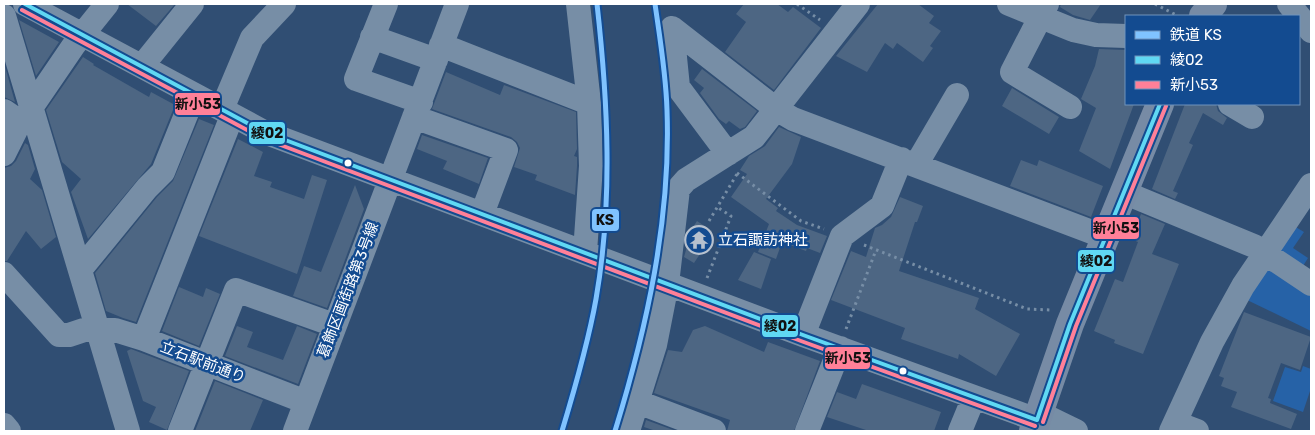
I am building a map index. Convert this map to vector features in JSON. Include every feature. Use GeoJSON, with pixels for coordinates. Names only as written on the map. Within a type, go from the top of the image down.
{"type":"FeatureCollection","features":[{"type":"Feature","properties":{"kind":"main road"},"geometry":{"type":"LineString","coordinates":[[1204,15],[1213,4]]}},
{"type":"Feature","properties":{"kind":"main road"},"geometry":{"type":"LineString","coordinates":[[1036,421],[1070,324],[1160,105]]}},
{"type":"Feature","properties":{"kind":"street"},"geometry":{"type":"LineString","coordinates":[[25,4],[264,132],[803,336],[974,396],[1036,421],[1076,431]]}},
{"type":"Feature","properties":{"kind":"street"},"geometry":{"type":"LineString","coordinates":[[4,154],[22,115],[107,4]]}},
{"type":"Feature","properties":{"kind":"street"},"geometry":{"type":"LineString","coordinates":[[142,66],[192,4]]}},
{"type":"Feature","properties":{"kind":"street"},"geometry":{"type":"LineString","coordinates":[[144,339],[227,113],[252,38],[284,4]]}},
{"type":"Feature","properties":{"kind":"street"},"geometry":{"type":"LineString","coordinates":[[386,4],[356,79],[506,150],[482,214]]}},
{"type":"Feature","properties":{"kind":"street","name":"葛飾区画街路第3号線"},"geometry":{"type":"LineString","coordinates":[[295,431],[457,4]]}},
{"type":"Feature","properties":{"kind":"street"},"geometry":{"type":"LineString","coordinates":[[578,4],[589,103],[591,166],[585,252]]}},
{"type":"Feature","properties":{"kind":"street"},"geometry":{"type":"LineString","coordinates":[[628,431],[655,345],[667,284],[678,189],[686,180],[730,161],[754,137],[858,4]]}},
{"type":"Feature","properties":{"kind":"street"},"geometry":{"type":"LineString","coordinates":[[1009,4],[1043,10],[1072,30],[1096,35],[1125,36]]}},
{"type":"Feature","properties":{"kind":"street"},"geometry":{"type":"LineString","coordinates":[[1289,4],[1298,15]]}},
{"type":"Feature","properties":{"kind":"street"},"geometry":{"type":"LineString","coordinates":[[1043,10],[1012,72],[1070,107]]}},
{"type":"Feature","properties":{"kind":"street"},"geometry":{"type":"LineString","coordinates":[[4,16],[22,115],[80,270],[128,431]]}},
{"type":"Feature","properties":{"kind":"street"},"geometry":{"type":"LineString","coordinates":[[1300,18],[1311,31]]}},
{"type":"Feature","properties":{"kind":"street"},"geometry":{"type":"LineString","coordinates":[[730,161],[678,87],[672,28],[776,109],[793,119],[1105,237]]}},
{"type":"Feature","properties":{"kind":"street"},"geometry":{"type":"LineString","coordinates":[[372,37],[439,52],[589,103]]}},
{"type":"Feature","properties":{"kind":"street"},"geometry":{"type":"LineString","coordinates":[[803,336],[842,236],[882,206],[909,162],[957,94]]}},
{"type":"Feature","properties":{"kind":"street"},"geometry":{"type":"LineString","coordinates":[[80,270],[147,188],[163,172],[194,95]]}},
{"type":"Feature","properties":{"kind":"street"},"geometry":{"type":"LineString","coordinates":[[1232,105],[1252,117]]}},
{"type":"Feature","properties":{"kind":"street"},"geometry":{"type":"LineString","coordinates":[[1181,429],[1212,342],[1244,286],[1311,185]]}},
{"type":"Feature","properties":{"kind":"street"},"geometry":{"type":"LineString","coordinates":[[1123,192],[1254,246],[1311,284]]}},
{"type":"Feature","properties":{"kind":"street","name":"立石駅前通り"},"geometry":{"type":"LineString","coordinates":[[4,274],[59,335],[69,336],[84,330],[115,330],[144,339],[306,402]]}},
{"type":"Feature","properties":{"kind":"street"},"geometry":{"type":"LineString","coordinates":[[180,431],[236,290],[334,326]]}},
{"type":"Feature","properties":{"kind":"street"},"geometry":{"type":"LineString","coordinates":[[808,431],[839,348]]}},
{"type":"Feature","properties":{"kind":"street"},"geometry":{"type":"LineString","coordinates":[[960,431],[974,396]]}},
{"type":"Feature","properties":{"kind":"street"},"geometry":{"type":"LineString","coordinates":[[638,402],[714,431]]}},
{"type":"Feature","properties":{"kind":"street"},"geometry":{"type":"LineString","coordinates":[[4,426],[9,431]]}},
{"type":"Feature","properties":{"kind":"path"},"geometry":{"type":"LineString","coordinates":[[797,4],[836,32]]}},
{"type":"Feature","properties":{"kind":"path"},"geometry":{"type":"LineString","coordinates":[[1155,4],[1176,15]]}},
{"type":"Feature","properties":{"kind":"path"},"geometry":{"type":"LineString","coordinates":[[709,221],[717,207],[730,161],[801,221],[1027,309],[1048,309],[1056,312]]}},
{"type":"Feature","properties":{"kind":"path"},"geometry":{"type":"LineString","coordinates":[[704,285],[731,216],[717,207]]}},
{"type":"Feature","properties":{"kind":"path"},"geometry":{"type":"LineString","coordinates":[[839,348],[876,250]]}},
{"type":"Feature","properties":{"kind":"shaded area"},"geometry":{"type":"Polygon","coordinates":[[[1294,226],[1304,232],[1293,248],[1308,258],[1303,266],[1281,251],[1280,246],[1294,226]]]}},
{"type":"Feature","properties":{"kind":"shaded area"},"geometry":{"type":"Polygon","coordinates":[[[1266,268],[1311,292],[1311,331],[1245,299],[1266,268]]]}},
{"type":"Feature","properties":{"kind":"shaded area"},"geometry":{"type":"Polygon","coordinates":[[[1303,366],[1311,369],[1311,388],[1303,412],[1273,401],[1285,367],[1301,372],[1303,366]]]}},
{"type":"Feature","properties":{"kind":"building"},"geometry":{"type":"Polygon","coordinates":[[[127,4],[175,4],[156,26],[127,4]]]}},
{"type":"Feature","properties":{"kind":"building"},"geometry":{"type":"Polygon","coordinates":[[[744,4],[777,4],[788,12],[793,7],[821,28],[774,90],[725,52],[746,22],[736,14],[744,4]]]}},
{"type":"Feature","properties":{"kind":"building"},"geometry":{"type":"Polygon","coordinates":[[[878,4],[918,4],[934,16],[929,23],[941,31],[930,46],[933,48],[923,62],[897,43],[893,49],[885,43],[867,72],[836,56],[878,4]]]}},
{"type":"Feature","properties":{"kind":"building"},"geometry":{"type":"Polygon","coordinates":[[[1061,4],[1101,4],[1090,20],[1073,15],[1060,7],[1061,4]]]}},
{"type":"Feature","properties":{"kind":"building"},"geometry":{"type":"Polygon","coordinates":[[[19,20],[59,42],[36,76],[19,20]]]}},
{"type":"Feature","properties":{"kind":"building"},"geometry":{"type":"Polygon","coordinates":[[[1099,49],[1125,50],[1125,105],[1134,105],[1110,169],[1079,151],[1096,108],[1081,99],[1095,66],[1099,49]]]}},
{"type":"Feature","properties":{"kind":"building"},"geometry":{"type":"Polygon","coordinates":[[[83,57],[93,65],[149,97],[151,92],[175,105],[151,164],[88,239],[71,192],[81,179],[62,162],[46,110],[83,57]]]}},
{"type":"Feature","properties":{"kind":"building"},"geometry":{"type":"Polygon","coordinates":[[[4,63],[15,102],[4,97],[4,63]]]}},
{"type":"Feature","properties":{"kind":"building"},"geometry":{"type":"Polygon","coordinates":[[[702,69],[757,111],[745,127],[740,129],[729,121],[726,124],[719,119],[700,93],[704,88],[694,80],[702,69]]]}},
{"type":"Feature","properties":{"kind":"building"},"geometry":{"type":"Polygon","coordinates":[[[446,72],[500,95],[504,85],[576,112],[577,149],[574,156],[577,157],[577,166],[575,195],[535,180],[537,175],[514,167],[520,148],[511,137],[432,109],[446,72]]]}},
{"type":"Feature","properties":{"kind":"building"},"geometry":{"type":"Polygon","coordinates":[[[1012,88],[1059,117],[1049,134],[1002,106],[1012,88]]]}},
{"type":"Feature","properties":{"kind":"building"},"geometry":{"type":"Polygon","coordinates":[[[1185,105],[1216,105],[1218,111],[1227,118],[1223,125],[1203,113],[1189,143],[1193,145],[1173,191],[1178,193],[1175,199],[1152,189],[1185,105]]]}},
{"type":"Feature","properties":{"kind":"building"},"geometry":{"type":"Polygon","coordinates":[[[199,119],[214,125],[136,322],[106,311],[95,273],[157,197],[173,181],[199,119]]]}},
{"type":"Feature","properties":{"kind":"building"},"geometry":{"type":"Polygon","coordinates":[[[779,127],[801,137],[792,164],[766,199],[778,208],[776,211],[797,225],[827,236],[820,253],[807,248],[806,251],[782,242],[776,259],[758,252],[769,224],[731,197],[747,174],[740,170],[749,156],[765,146],[779,127]]]}},
{"type":"Feature","properties":{"kind":"building"},"geometry":{"type":"Polygon","coordinates":[[[422,135],[488,158],[479,184],[443,169],[447,161],[417,149],[422,135]]]}},
{"type":"Feature","properties":{"kind":"building"},"geometry":{"type":"Polygon","coordinates":[[[238,139],[263,152],[254,176],[272,182],[270,187],[304,199],[312,175],[327,180],[297,274],[199,236],[238,139]]]}},
{"type":"Feature","properties":{"kind":"building"},"geometry":{"type":"Polygon","coordinates":[[[25,143],[28,145],[35,169],[30,179],[42,190],[56,237],[41,249],[26,231],[7,261],[4,261],[4,168],[11,166],[16,161],[25,143]]]}},
{"type":"Feature","properties":{"kind":"building"},"geometry":{"type":"Polygon","coordinates":[[[1021,160],[1037,166],[1039,160],[1103,186],[1091,217],[1010,186],[1021,160]]]}},
{"type":"Feature","properties":{"kind":"building"},"geometry":{"type":"Polygon","coordinates":[[[355,185],[364,209],[327,308],[293,296],[304,266],[321,272],[355,185]]]}},
{"type":"Feature","properties":{"kind":"building"},"geometry":{"type":"Polygon","coordinates":[[[900,197],[923,206],[917,222],[915,222],[899,271],[979,298],[975,309],[1020,334],[996,376],[959,354],[958,359],[901,339],[905,328],[831,300],[851,251],[866,257],[875,228],[891,217],[900,197]]]}},
{"type":"Feature","properties":{"kind":"building"},"geometry":{"type":"Polygon","coordinates":[[[1141,214],[1165,224],[1152,254],[1179,264],[1143,354],[1114,343],[1115,340],[1094,331],[1115,279],[1123,282],[1138,242],[1131,239],[1141,214]]]}},
{"type":"Feature","properties":{"kind":"building"},"geometry":{"type":"Polygon","coordinates":[[[697,221],[712,231],[709,235],[714,238],[705,253],[702,251],[694,263],[684,257],[688,243],[686,238],[697,221]]]}},
{"type":"Feature","properties":{"kind":"building"},"geometry":{"type":"Polygon","coordinates":[[[754,252],[771,259],[761,289],[738,280],[754,252]]]}},
{"type":"Feature","properties":{"kind":"building"},"geometry":{"type":"Polygon","coordinates":[[[179,287],[203,297],[206,288],[220,294],[199,346],[162,331],[179,287]]]}},
{"type":"Feature","properties":{"kind":"building"},"geometry":{"type":"Polygon","coordinates":[[[1244,312],[1311,337],[1300,370],[1281,363],[1268,398],[1271,399],[1270,403],[1297,414],[1291,429],[1231,407],[1237,392],[1221,386],[1224,378],[1219,376],[1244,312]]]}},
{"type":"Feature","properties":{"kind":"building"},"geometry":{"type":"Polygon","coordinates":[[[237,326],[253,332],[247,347],[283,360],[297,326],[317,334],[298,384],[225,356],[237,326]]]}},
{"type":"Feature","properties":{"kind":"building"},"geometry":{"type":"Polygon","coordinates":[[[705,326],[764,352],[768,342],[820,361],[794,431],[727,431],[730,420],[654,393],[668,350],[682,352],[693,330],[705,326]]]}},
{"type":"Feature","properties":{"kind":"building"},"geometry":{"type":"Polygon","coordinates":[[[131,349],[189,371],[167,430],[149,422],[156,407],[143,401],[127,351],[131,349]]]}},
{"type":"Feature","properties":{"kind":"building"},"geometry":{"type":"Polygon","coordinates":[[[215,381],[263,400],[250,431],[195,431],[215,381]]]}},
{"type":"Feature","properties":{"kind":"building"},"geometry":{"type":"Polygon","coordinates":[[[862,384],[941,412],[934,431],[869,431],[827,417],[837,392],[856,399],[862,384]]]}},
{"type":"Feature","properties":{"kind":"building"},"geometry":{"type":"Polygon","coordinates":[[[646,420],[676,431],[656,431],[644,427],[646,420]]]}},
{"type":"Feature","properties":{"kind":"rail line","name":"KS"},"geometry":{"type":"LineString","coordinates":[[562,431],[593,316],[605,226],[607,189],[606,115],[597,4]]}},
{"type":"Feature","properties":{"kind":"rail line","name":"KS"},"geometry":{"type":"LineString","coordinates":[[615,431],[647,312],[661,232],[665,192],[667,110],[655,4]]}},
{"type":"Feature","properties":{"kind":"transit line","name":"綾02"},"geometry":{"type":"LineString","coordinates":[[25,4],[264,132],[803,335],[1037,420]]}},
{"type":"Feature","properties":{"kind":"transit line","name":"新小53"},"geometry":{"type":"LineString","coordinates":[[22,10],[262,138],[801,341],[1035,426]]}},
{"type":"Feature","properties":{"kind":"transit line","name":"綾02"},"geometry":{"type":"LineString","coordinates":[[1037,420],[1070,324],[1160,105]]}},
{"type":"Feature","properties":{"kind":"transit line","name":"新小53"},"geometry":{"type":"LineString","coordinates":[[1043,422],[1076,326],[1166,106]]}},
{"type":"Feature","properties":{"kind":"place","name":"立石諏訪神社"},"geometry":{"type":"Point","coordinates":[699,240]}}]}
